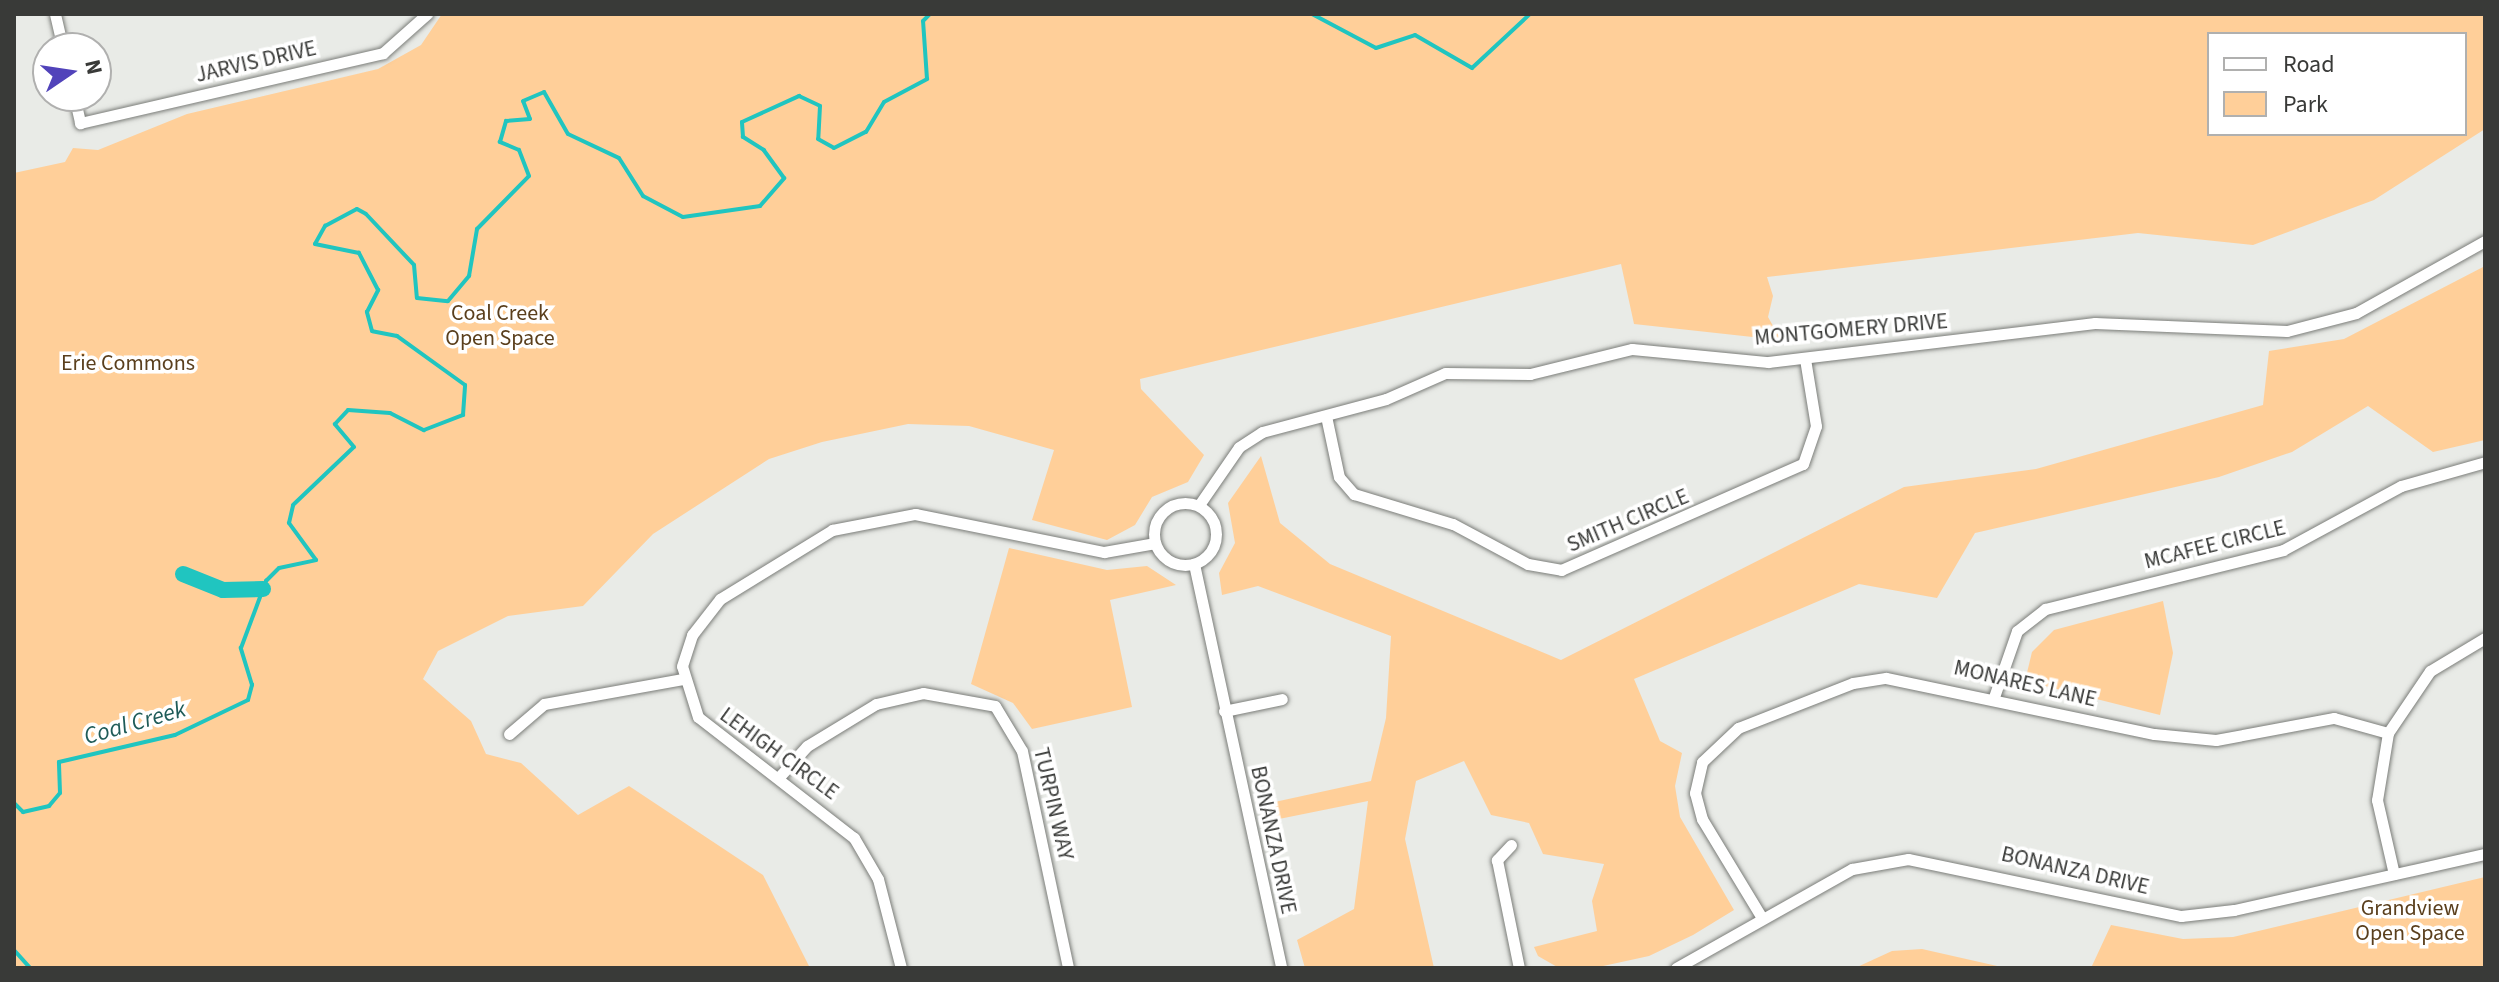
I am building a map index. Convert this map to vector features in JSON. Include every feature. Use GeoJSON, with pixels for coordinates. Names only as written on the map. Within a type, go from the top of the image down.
{"type":"FeatureCollection","features":[{"type":"Feature","properties":{"kind":"street","name":"JARVIS DRIVE"},"geometry":{"type":"LineString","coordinates":[[78,112],[80,123],[383,53],[427,14]]}},
{"type":"Feature","properties":{"kind":"street","name":"MONTGOMERY DRIVE"},"geometry":{"type":"LineString","coordinates":[[1199,505],[1239,447],[1262,432],[1326,416],[1445,373],[1530,374],[1632,349],[1805,359],[2095,323],[2300,329],[2356,313],[2485,241]]}},
{"type":"Feature","properties":{"kind":"street","name":"SMITH CIRCLE"},"geometry":{"type":"LineString","coordinates":[[1326,416],[1339,477],[1354,494],[1461,527],[1528,564],[1561,570],[1803,464],[1816,426],[1805,359]]}},
{"type":"Feature","properties":{"kind":"street","name":"MCAFEE CIRCLE"},"geometry":{"type":"LineString","coordinates":[[1994,697],[2005,653],[2030,616],[2283,550],[2401,486],[2485,462]]}},
{"type":"Feature","properties":{"kind":"street"},"geometry":{"type":"LineString","coordinates":[[1199,505],[1214,521],[1216,542],[1194,564],[1175,563],[1155,543],[1156,523],[1169,507],[1199,505]]}},
{"type":"Feature","properties":{"kind":"street"},"geometry":{"type":"LineString","coordinates":[[509,734],[544,704],[683,679],[692,635],[720,599],[832,530],[915,514],[1104,552],[1155,543]]}},
{"type":"Feature","properties":{"kind":"street"},"geometry":{"type":"LineString","coordinates":[[1194,564],[1225,715],[1282,699]]}},
{"type":"Feature","properties":{"kind":"street"},"geometry":{"type":"LineString","coordinates":[[2394,874],[2377,800],[2388,733],[2430,671],[2485,638]]}},
{"type":"Feature","properties":{"kind":"street","name":"LEHIGH CIRCLE"},"geometry":{"type":"LineString","coordinates":[[683,679],[698,717],[716,737],[780,776],[868,856],[901,968]]}},
{"type":"Feature","properties":{"kind":"street","name":"MONARES LANE"},"geometry":{"type":"LineString","coordinates":[[1762,918],[1702,819],[1696,779],[1713,746],[1758,719],[1853,683],[1911,680],[2154,734],[2216,740],[2318,719],[2388,733]]}},
{"type":"Feature","properties":{"kind":"street","name":"TURPIN WAY"},"geometry":{"type":"LineString","coordinates":[[780,776],[807,746],[876,704],[923,693],[995,706],[1022,751],[1068,968]]}},
{"type":"Feature","properties":{"kind":"street","name":"BONANZA DRIVE"},"geometry":{"type":"LineString","coordinates":[[1225,715],[1281,968]]}},
{"type":"Feature","properties":{"kind":"street"},"geometry":{"type":"LineString","coordinates":[[1511,845],[1497,860],[1519,968]]}},
{"type":"Feature","properties":{"kind":"street","name":"BONANZA DRIVE"},"geometry":{"type":"LineString","coordinates":[[1676,968],[1852,869],[1908,859],[2181,916],[2485,854]]}},
{"type":"Feature","properties":{"kind":"green space","name":"Coal Creek Open Space"},"geometry":{"type":"Polygon","coordinates":[[[442,14],[2485,14],[2485,129],[2374,200],[2253,245],[2138,233],[1767,277],[1773,296],[1768,317],[1781,340],[1634,324],[1621,264],[1140,379],[1141,389],[1204,455],[1188,482],[1152,497],[1135,525],[1107,540],[1032,520],[1054,450],[969,426],[908,424],[822,442],[769,459],[653,534],[583,606],[508,616],[438,651],[423,679],[471,721],[486,754],[521,763],[578,815],[629,786],[763,875],[810,968],[14,968],[14,173],[65,162],[73,148],[98,150],[187,114],[378,69],[421,45],[442,14]]]}},
{"type":"Feature","properties":{"kind":"green space"},"geometry":{"type":"Polygon","coordinates":[[[2485,266],[2485,440],[2433,452],[2368,406],[2292,452],[2219,477],[1975,533],[1937,598],[1859,584],[1634,679],[1660,741],[1682,753],[1675,786],[1680,817],[1734,910],[1693,935],[1649,956],[1594,968],[1559,968],[1538,956],[1534,947],[1597,931],[1592,901],[1604,864],[1543,854],[1529,823],[1491,815],[1464,761],[1416,781],[1405,839],[1434,968],[1305,968],[1297,940],[1354,909],[1368,801],[1274,820],[1270,803],[1371,781],[1386,718],[1391,636],[1258,586],[1222,595],[1219,573],[1235,543],[1228,503],[1261,456],[1280,523],[1330,564],[1561,660],[1904,487],[2036,469],[2263,405],[2269,351],[2344,339],[2485,266]]]}},
{"type":"Feature","properties":{"kind":"green space"},"geometry":{"type":"Polygon","coordinates":[[[1009,548],[1107,570],[1147,566],[1176,585],[1110,600],[1132,707],[1032,729],[1013,703],[971,684],[1009,548]]]}},
{"type":"Feature","properties":{"kind":"green space"},"geometry":{"type":"Polygon","coordinates":[[[2163,601],[2173,653],[2160,715],[2025,681],[2032,652],[2054,630],[2163,601]]]}},
{"type":"Feature","properties":{"kind":"green space","name":"Grandview Open Space"},"geometry":{"type":"Polygon","coordinates":[[[2485,877],[2485,968],[2091,968],[2111,925],[2183,939],[2233,937],[2485,877]]]}},
{"type":"Feature","properties":{"kind":"green space"},"geometry":{"type":"Polygon","coordinates":[[[1922,949],[2006,968],[1855,968],[1892,951],[1922,949]]]}},
{"type":"Feature","properties":{"kind":"waterway","name":"Coal Creek"},"geometry":{"type":"LineString","coordinates":[[14,803],[23,812],[49,806],[60,793],[59,762],[175,735],[248,700],[252,685],[241,648],[266,581],[279,568],[316,560],[289,523],[293,505],[354,447],[335,424],[348,410],[390,413],[424,430],[463,415],[465,385],[397,336],[372,331],[367,312],[378,290],[359,253],[315,244],[325,226],[357,209],[366,214],[414,265],[417,298],[448,301],[469,276],[477,229],[529,176],[519,150],[500,142],[506,121],[530,119],[523,101],[544,92],[568,134],[619,158],[643,196],[683,217],[760,206],[784,178],[764,150],[743,137],[742,122],[799,96],[820,106],[818,139],[834,148],[866,132],[884,102],[927,79],[923,21],[930,14]]}},
{"type":"Feature","properties":{"kind":"waterway","name":"Coal Creek"},"geometry":{"type":"LineString","coordinates":[[1207,14],[1223,14]]}},
{"type":"Feature","properties":{"kind":"waterway","name":"Coal Creek"},"geometry":{"type":"LineString","coordinates":[[1312,14],[1376,48],[1415,35],[1472,68],[1530,14]]}},
{"type":"Feature","properties":{"kind":"waterway"},"geometry":{"type":"LineString","coordinates":[[183,574],[223,590],[263,589]]}},
{"type":"Feature","properties":{"kind":"waterway","name":"Coal Creek"},"geometry":{"type":"LineString","coordinates":[[14,950],[30,968]]}},
{"type":"Feature","properties":{"kind":"park label","name":"Erie Commons"},"geometry":{"type":"Point","coordinates":[128,364]}}]}
